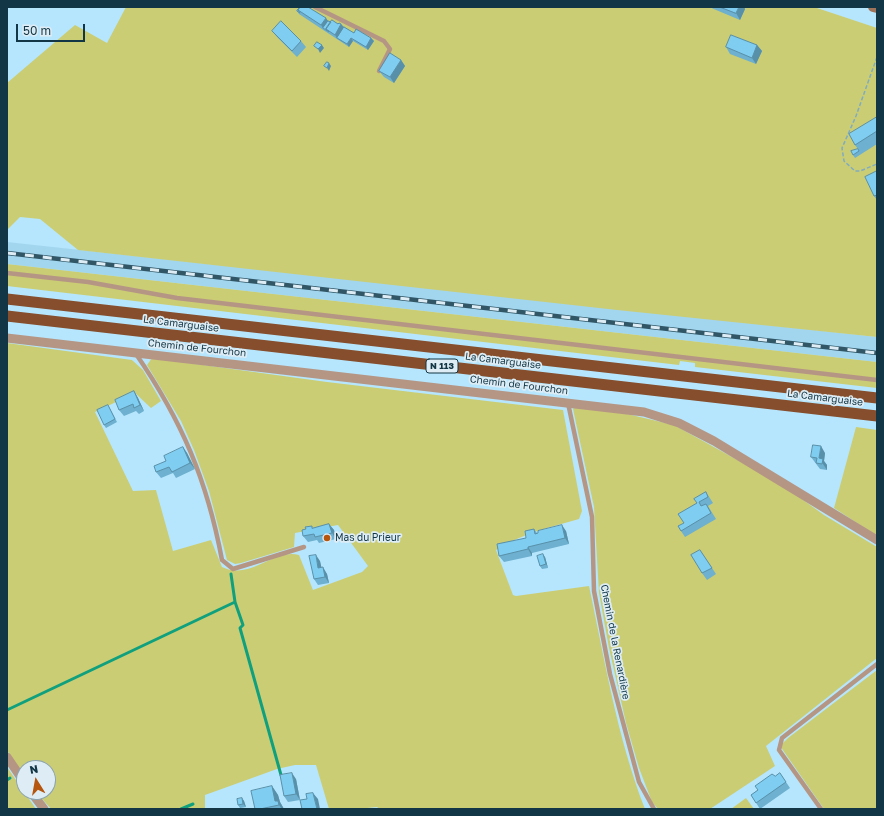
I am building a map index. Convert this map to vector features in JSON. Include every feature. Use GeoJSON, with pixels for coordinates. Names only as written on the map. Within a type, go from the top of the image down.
{"type":"FeatureCollection","features":[{"type":"Feature","properties":{"kind":"highway","name":"La Camarguaise"},"geometry":{"type":"LineString","coordinates":[[7,299],[877,398]]}},
{"type":"Feature","properties":{"kind":"highway","name":"La Camarguaise"},"geometry":{"type":"LineString","coordinates":[[7,316],[877,417]]}},
{"type":"Feature","properties":{"kind":"main road"},"geometry":{"type":"LineString","coordinates":[[873,7],[877,8]]}},
{"type":"Feature","properties":{"kind":"street","name":"Chemin de Fourchon"},"geometry":{"type":"LineString","coordinates":[[7,338],[644,412],[679,423],[733,452],[877,540]]}},
{"type":"Feature","properties":{"kind":"street"},"geometry":{"type":"LineString","coordinates":[[7,757],[16,770]]}},
{"type":"Feature","properties":{"kind":"street"},"geometry":{"type":"LineString","coordinates":[[37,800],[44,809]]}},
{"type":"Feature","properties":{"kind":"lane"},"geometry":{"type":"LineString","coordinates":[[315,7],[384,41],[390,49],[379,71]]}},
{"type":"Feature","properties":{"kind":"lane"},"geometry":{"type":"LineString","coordinates":[[7,273],[88,282],[177,298],[877,380]]}},
{"type":"Feature","properties":{"kind":"lane"},"geometry":{"type":"LineString","coordinates":[[135,352],[166,400],[193,455],[215,525],[222,560],[233,569],[304,547]]}},
{"type":"Feature","properties":{"kind":"lane","name":"Chemin de la Renardière"},"geometry":{"type":"LineString","coordinates":[[568,402],[592,517],[594,591],[610,674],[639,782],[654,809]]}},
{"type":"Feature","properties":{"kind":"lane"},"geometry":{"type":"LineString","coordinates":[[821,809],[779,750],[782,738],[877,664]]}},
{"type":"Feature","properties":{"kind":"path"},"geometry":{"type":"LineString","coordinates":[[877,57],[856,116],[842,148],[844,161],[855,171],[860,171],[877,164]]}},
{"type":"Feature","properties":{"kind":"shaded area"},"geometry":{"type":"Polygon","coordinates":[[[7,242],[877,337],[877,362],[7,264],[7,242]]]}},
{"type":"Feature","properties":{"kind":"green space"},"geometry":{"type":"Polygon","coordinates":[[[126,7],[814,7],[877,28],[877,337],[617,310],[78,250],[40,219],[20,217],[7,230],[7,83],[75,25],[107,43],[126,7]]]}},
{"type":"Feature","properties":{"kind":"green space"},"geometry":{"type":"Polygon","coordinates":[[[7,264],[877,362],[877,388],[695,367],[695,363],[680,361],[679,365],[7,286],[7,264]]]}},
{"type":"Feature","properties":{"kind":"green space"},"geometry":{"type":"Polygon","coordinates":[[[7,343],[132,360],[143,370],[161,401],[151,408],[135,393],[95,412],[133,491],[156,490],[173,551],[211,540],[222,567],[232,570],[252,568],[280,556],[290,554],[299,555],[313,590],[362,572],[368,566],[338,525],[295,533],[294,547],[241,563],[235,564],[227,560],[209,491],[194,450],[181,421],[147,365],[152,358],[327,382],[563,410],[582,511],[579,519],[526,535],[496,550],[513,595],[516,596],[589,586],[619,727],[635,782],[645,809],[379,809],[377,807],[358,809],[329,809],[316,765],[295,765],[277,769],[205,795],[205,809],[51,809],[43,800],[56,800],[56,760],[16,760],[16,764],[7,750],[7,343]]]}},
{"type":"Feature","properties":{"kind":"green space"},"geometry":{"type":"Polygon","coordinates":[[[575,406],[623,413],[674,425],[781,484],[824,515],[877,547],[877,658],[766,746],[775,766],[710,809],[658,809],[652,802],[639,768],[626,723],[609,648],[599,593],[594,507],[573,409],[575,406]]]}},
{"type":"Feature","properties":{"kind":"green space"},"geometry":{"type":"Polygon","coordinates":[[[856,427],[877,430],[877,536],[834,508],[856,427]]]}},
{"type":"Feature","properties":{"kind":"green space"},"geometry":{"type":"Polygon","coordinates":[[[877,670],[877,809],[824,809],[780,746],[788,738],[877,670]]]}},
{"type":"Feature","properties":{"kind":"green space"},"geometry":{"type":"Polygon","coordinates":[[[7,767],[16,780],[16,800],[30,800],[36,809],[7,809],[7,767]]]}},
{"type":"Feature","properties":{"kind":"green space"},"geometry":{"type":"Polygon","coordinates":[[[746,798],[754,809],[731,809],[746,798]]]}},
{"type":"Feature","properties":{"kind":"building"},"geometry":{"type":"Polygon","coordinates":[[[300,7],[308,7],[326,18],[321,25],[298,10],[300,7]]]}},
{"type":"Feature","properties":{"kind":"building"},"geometry":{"type":"Polygon","coordinates":[[[720,7],[739,7],[736,13],[720,7]]]}},
{"type":"Feature","properties":{"kind":"building"},"geometry":{"type":"Polygon","coordinates":[[[332,20],[338,24],[341,24],[335,35],[326,29],[332,20]]]}},
{"type":"Feature","properties":{"kind":"building"},"geometry":{"type":"Polygon","coordinates":[[[281,21],[301,41],[292,51],[272,31],[281,21]]]}},
{"type":"Feature","properties":{"kind":"building"},"geometry":{"type":"Polygon","coordinates":[[[328,21],[331,22],[326,29],[329,32],[323,28],[328,21]]]}},
{"type":"Feature","properties":{"kind":"building"},"geometry":{"type":"Polygon","coordinates":[[[344,27],[354,33],[356,29],[371,38],[366,47],[351,38],[347,44],[337,38],[344,27]]]}},
{"type":"Feature","properties":{"kind":"building"},"geometry":{"type":"Polygon","coordinates":[[[731,35],[757,45],[752,58],[726,47],[731,35]]]}},
{"type":"Feature","properties":{"kind":"building"},"geometry":{"type":"Polygon","coordinates":[[[317,42],[322,45],[318,49],[314,46],[317,42]]]}},
{"type":"Feature","properties":{"kind":"building"},"geometry":{"type":"Polygon","coordinates":[[[390,53],[401,60],[390,77],[379,71],[390,53]]]}},
{"type":"Feature","properties":{"kind":"building"},"geometry":{"type":"Polygon","coordinates":[[[327,62],[329,63],[327,68],[324,66],[327,62]]]}},
{"type":"Feature","properties":{"kind":"building"},"geometry":{"type":"Polygon","coordinates":[[[877,117],[877,131],[855,145],[849,134],[877,117]]]}},
{"type":"Feature","properties":{"kind":"building"},"geometry":{"type":"Polygon","coordinates":[[[858,149],[859,151],[853,155],[851,151],[858,149]]]}},
{"type":"Feature","properties":{"kind":"building"},"geometry":{"type":"Polygon","coordinates":[[[877,171],[877,195],[874,196],[865,177],[877,171]]]}},
{"type":"Feature","properties":{"kind":"building"},"geometry":{"type":"Polygon","coordinates":[[[134,391],[140,405],[134,408],[133,404],[119,410],[115,400],[134,391]]]}},
{"type":"Feature","properties":{"kind":"building"},"geometry":{"type":"Polygon","coordinates":[[[108,405],[115,419],[104,425],[97,410],[108,405]]]}},
{"type":"Feature","properties":{"kind":"building"},"geometry":{"type":"Polygon","coordinates":[[[813,445],[821,446],[819,458],[823,459],[822,464],[816,463],[817,458],[811,457],[813,445]]]}},
{"type":"Feature","properties":{"kind":"building"},"geometry":{"type":"Polygon","coordinates":[[[183,447],[190,463],[172,472],[169,467],[156,472],[154,466],[166,461],[164,456],[183,447]]]}},
{"type":"Feature","properties":{"kind":"building"},"geometry":{"type":"Polygon","coordinates":[[[706,492],[708,497],[699,502],[701,506],[706,504],[711,513],[681,531],[678,526],[684,523],[678,514],[697,503],[694,499],[706,492]]]}},
{"type":"Feature","properties":{"kind":"building"},"geometry":{"type":"Polygon","coordinates":[[[329,524],[332,533],[315,537],[314,534],[303,536],[302,530],[306,529],[305,527],[312,526],[312,528],[329,524]]]}},
{"type":"Feature","properties":{"kind":"building"},"geometry":{"type":"Polygon","coordinates":[[[562,525],[565,538],[499,556],[497,544],[526,538],[525,531],[534,529],[535,534],[538,533],[538,531],[562,525]]]}},
{"type":"Feature","properties":{"kind":"building"},"geometry":{"type":"Polygon","coordinates":[[[700,550],[712,568],[702,573],[691,555],[700,550]]]}},
{"type":"Feature","properties":{"kind":"building"},"geometry":{"type":"Polygon","coordinates":[[[543,554],[546,564],[540,566],[537,556],[543,554]]]}},
{"type":"Feature","properties":{"kind":"building"},"geometry":{"type":"Polygon","coordinates":[[[316,555],[318,568],[323,567],[325,577],[314,579],[309,556],[316,555]]]}},
{"type":"Feature","properties":{"kind":"building"},"geometry":{"type":"Polygon","coordinates":[[[292,773],[296,794],[284,796],[280,775],[292,773]]]}},
{"type":"Feature","properties":{"kind":"building"},"geometry":{"type":"Polygon","coordinates":[[[780,773],[786,782],[756,803],[751,795],[758,790],[755,786],[772,774],[775,776],[780,773]]]}},
{"type":"Feature","properties":{"kind":"building"},"geometry":{"type":"Polygon","coordinates":[[[272,786],[275,801],[278,801],[279,805],[255,809],[251,791],[272,786]]]}},
{"type":"Feature","properties":{"kind":"building"},"geometry":{"type":"Polygon","coordinates":[[[313,793],[317,809],[302,809],[300,800],[307,799],[306,794],[313,793]]]}},
{"type":"Feature","properties":{"kind":"building"},"geometry":{"type":"Polygon","coordinates":[[[242,798],[243,804],[238,805],[237,799],[242,798]]]}},
{"type":"Feature","properties":{"kind":"waterway"},"geometry":{"type":"LineString","coordinates":[[231,574],[235,602],[243,625],[240,628],[281,775]]}},
{"type":"Feature","properties":{"kind":"waterway"},"geometry":{"type":"LineString","coordinates":[[7,710],[235,602]]}},
{"type":"Feature","properties":{"kind":"waterway"},"geometry":{"type":"LineString","coordinates":[[181,809],[193,804]]}},
{"type":"Feature","properties":{"kind":"railway"},"geometry":{"type":"LineString","coordinates":[[7,253],[877,353]]}},
{"type":"Feature","properties":{"kind":"place","name":"Mas du Prieur"},"geometry":{"type":"Point","coordinates":[327,538]}}]}
